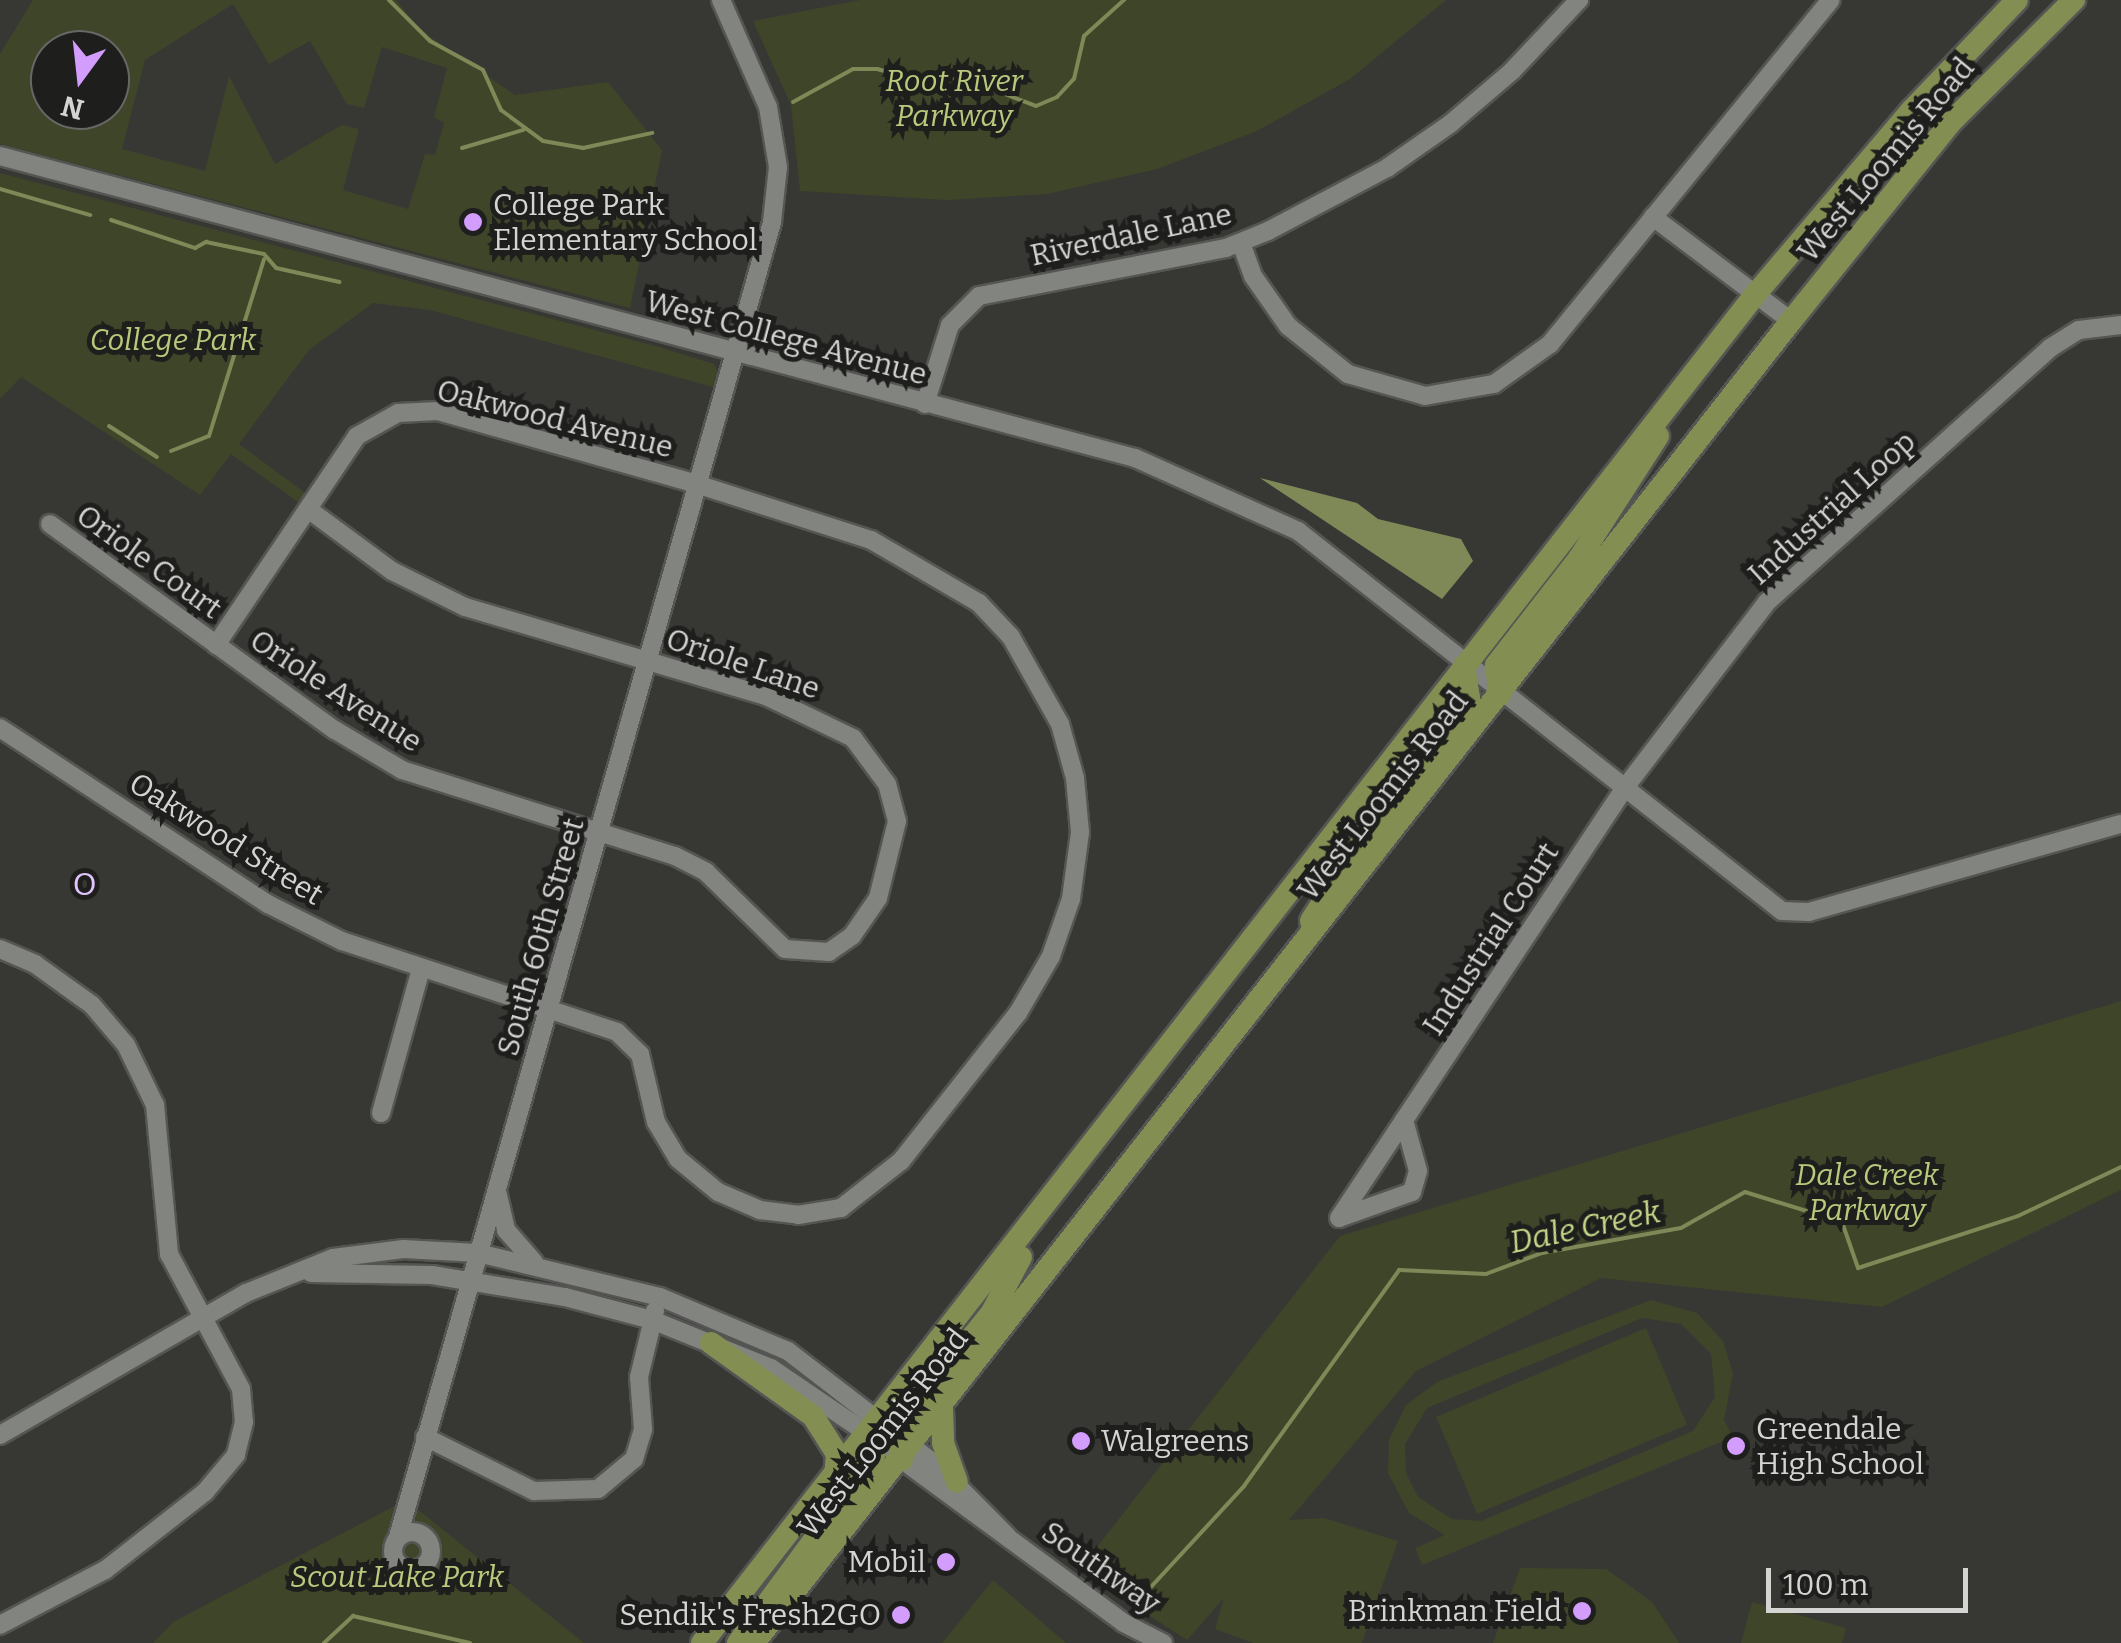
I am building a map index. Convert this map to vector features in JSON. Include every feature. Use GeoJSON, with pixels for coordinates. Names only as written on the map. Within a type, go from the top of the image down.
{"type":"FeatureCollection","features":[{"type":"Feature","properties":{"kind":"main road","name":"West Loomis Road"},"geometry":{"type":"LineString","coordinates":[[754,1643],[1050,1201],[1754,296],[1923,98],[2017,0]]}},
{"type":"Feature","properties":{"kind":"main road","name":"West Loomis Road"},"geometry":{"type":"LineString","coordinates":[[702,1643],[835,1478],[942,1408],[1952,120],[2074,0]]}},
{"type":"Feature","properties":{"kind":"main road"},"geometry":{"type":"LineString","coordinates":[[1500,695],[1496,665],[1638,472],[1694,372]]}},
{"type":"Feature","properties":{"kind":"main road"},"geometry":{"type":"LineString","coordinates":[[1290,964],[1326,892],[1469,698],[1464,666]]}},
{"type":"Feature","properties":{"kind":"main road"},"geometry":{"type":"LineString","coordinates":[[711,1343],[813,1416],[837,1454],[835,1478]]}},
{"type":"Feature","properties":{"kind":"main road"},"geometry":{"type":"LineString","coordinates":[[942,1408],[943,1443],[957,1482]]}},
{"type":"Feature","properties":{"kind":"main road"},"geometry":{"type":"LineString","coordinates":[[738,1643],[891,1439]]}},
{"type":"Feature","properties":{"kind":"street","name":"South 60th Street"},"geometry":{"type":"LineString","coordinates":[[398,1538],[772,222],[778,167],[768,107],[721,0]]}},
{"type":"Feature","properties":{"kind":"street","name":"Riverdale Lane"},"geometry":{"type":"LineString","coordinates":[[926,404],[950,325],[979,296],[1241,243],[1387,168],[1450,124],[1512,71],[1578,0]]}},
{"type":"Feature","properties":{"kind":"street"},"geometry":{"type":"LineString","coordinates":[[1241,243],[1253,276],[1288,326],[1318,354],[1369,384],[1425,396],[1474,390],[1511,376],[1550,344],[1830,0]]}},
{"type":"Feature","properties":{"kind":"street","name":"West College Avenue"},"geometry":{"type":"LineString","coordinates":[[0,156],[1135,458],[1298,531],[1500,695]]}},
{"type":"Feature","properties":{"kind":"street"},"geometry":{"type":"LineString","coordinates":[[1653,216],[1791,321]]}},
{"type":"Feature","properties":{"kind":"street","name":"Industrial Loop"},"geometry":{"type":"LineString","coordinates":[[1624,788],[1767,602],[2050,348],[2079,330],[2121,325]]}},
{"type":"Feature","properties":{"kind":"street","name":"Oakwood Avenue"},"geometry":{"type":"LineString","coordinates":[[216,644],[357,436],[398,412],[438,411],[697,484],[870,540],[979,602],[1011,637],[1060,724],[1075,778],[1080,832],[1071,899],[1051,956],[1018,1012],[901,1161],[840,1208],[798,1216],[760,1210],[718,1192],[678,1160],[656,1122],[640,1054],[617,1032],[548,1009]]}},
{"type":"Feature","properties":{"kind":"street","name":"Oriole Lane"},"geometry":{"type":"LineString","coordinates":[[308,509],[392,571],[465,607],[780,701],[852,738],[888,784],[898,820],[878,898],[852,936],[829,952],[805,953],[766,937],[706,872],[600,832]]}},
{"type":"Feature","properties":{"kind":"street","name":"Oriole Court"},"geometry":{"type":"LineString","coordinates":[[50,524],[216,644]]}},
{"type":"Feature","properties":{"kind":"street","name":"Oriole Avenue"},"geometry":{"type":"LineString","coordinates":[[216,644],[402,770],[600,832]]}},
{"type":"Feature","properties":{"kind":"street"},"geometry":{"type":"LineString","coordinates":[[1500,695],[1794,915],[2121,824]]}},
{"type":"Feature","properties":{"kind":"street","name":"Oakwood Street"},"geometry":{"type":"LineString","coordinates":[[0,728],[268,904],[421,969],[548,1009]]}},
{"type":"Feature","properties":{"kind":"street","name":"Industrial Court"},"geometry":{"type":"LineString","coordinates":[[1404,1120],[1418,1171],[1412,1192],[1339,1218],[1624,788]]}},
{"type":"Feature","properties":{"kind":"street"},"geometry":{"type":"LineString","coordinates":[[0,949],[35,964],[92,1006],[126,1045],[155,1106],[169,1254],[200,1319],[241,1389],[244,1422],[223,1476],[105,1570],[0,1625]]}},
{"type":"Feature","properties":{"kind":"street"},"geometry":{"type":"LineString","coordinates":[[381,1113],[421,969]]}},
{"type":"Feature","properties":{"kind":"street"},"geometry":{"type":"LineString","coordinates":[[498,1180],[506,1230],[539,1264]]}},
{"type":"Feature","properties":{"kind":"street"},"geometry":{"type":"LineString","coordinates":[[0,1435],[200,1319],[294,1274],[368,1252],[478,1253],[539,1264],[660,1297],[788,1351],[891,1439]]}},
{"type":"Feature","properties":{"kind":"street"},"geometry":{"type":"LineString","coordinates":[[294,1274],[385,1270],[470,1281],[652,1320],[787,1378],[891,1439]]}},
{"type":"Feature","properties":{"kind":"street"},"geometry":{"type":"LineString","coordinates":[[425,1436],[534,1491],[598,1489],[634,1459],[643,1429],[639,1377],[660,1297]]}},
{"type":"Feature","properties":{"kind":"street","name":"Southway"},"geometry":{"type":"LineString","coordinates":[[891,1439],[957,1482],[1008,1537]]}},
{"type":"Feature","properties":{"kind":"street","name":"Southway"},"geometry":{"type":"LineString","coordinates":[[891,1439],[1008,1537],[1124,1623],[1163,1643]]}},
{"type":"Feature","properties":{"kind":"green space","name":"College Park Elementary School"},"geometry":{"type":"Polygon","coordinates":[[[33,0],[396,0],[420,30],[515,95],[608,82],[662,150],[630,308],[0,144],[0,54],[33,0]],[[233,4],[145,60],[130,118],[130,30],[30,30],[30,130],[127,130],[122,149],[205,171],[229,76],[275,164],[342,125],[359,129],[343,190],[408,209],[425,154],[435,155],[444,123],[434,117],[447,68],[382,47],[364,108],[347,104],[310,41],[269,64],[233,4]]]}},
{"type":"Feature","properties":{"kind":"green space","name":"Root River Parkway"},"geometry":{"type":"Polygon","coordinates":[[[860,0],[1446,0],[1350,79],[1257,131],[1157,169],[1047,194],[946,200],[800,191],[791,105],[753,21],[860,0]]]}},
{"type":"Feature","properties":{"kind":"green space","name":"College Park"},"geometry":{"type":"Polygon","coordinates":[[[0,173],[659,347],[714,364],[720,376],[717,388],[430,310],[373,303],[309,350],[239,444],[308,495],[301,504],[231,454],[200,495],[21,377],[0,399],[0,173]]]}},
{"type":"Feature","properties":{"kind":"green space","name":"Dale Creek Parkway"},"geometry":{"type":"Polygon","coordinates":[[[2121,1001],[2121,1190],[1882,1307],[1601,1278],[1416,1371],[1289,1520],[1324,1518],[1398,1541],[1362,1643],[1253,1643],[1215,1629],[1224,1598],[1187,1640],[1079,1570],[1340,1236],[2121,1001]]]}},
{"type":"Feature","properties":{"kind":"green space"},"geometry":{"type":"Polygon","coordinates":[[[1651,1300],[1697,1313],[1723,1341],[1733,1373],[1724,1420],[1733,1437],[1422,1565],[1415,1548],[1445,1535],[1409,1513],[1388,1473],[1389,1440],[1406,1405],[1437,1382],[1651,1300]],[[1642,1318],[1427,1408],[1405,1444],[1406,1473],[1418,1497],[1452,1519],[1481,1521],[1693,1431],[1715,1397],[1711,1354],[1681,1324],[1642,1318]]]}},
{"type":"Feature","properties":{"kind":"green space"},"geometry":{"type":"Polygon","coordinates":[[[1646,1328],[1687,1425],[1477,1514],[1436,1417],[1646,1328]]]}},
{"type":"Feature","properties":{"kind":"green space","name":"Scout Lake Park"},"geometry":{"type":"Polygon","coordinates":[[[406,1500],[584,1643],[153,1643],[173,1622],[406,1500]]]}},
{"type":"Feature","properties":{"kind":"green space","name":"Brinkman Field"},"geometry":{"type":"Polygon","coordinates":[[[1520,1568],[1606,1569],[1652,1602],[1679,1643],[1493,1643],[1520,1568]]]}},
{"type":"Feature","properties":{"kind":"green space"},"geometry":{"type":"Polygon","coordinates":[[[993,1580],[1066,1643],[942,1643],[993,1580]]]}},
{"type":"Feature","properties":{"kind":"green space"},"geometry":{"type":"Polygon","coordinates":[[[1752,1602],[1846,1628],[1842,1643],[1741,1643],[1752,1602]]]}},
{"type":"Feature","properties":{"kind":"shaded area"},"geometry":{"type":"Polygon","coordinates":[[[1260,478],[1357,503],[1378,519],[1461,539],[1473,561],[1442,599],[1260,478]]]}},
{"type":"Feature","properties":{"kind":"waterway"},"geometry":{"type":"LineString","coordinates":[[389,0],[430,41],[483,70],[501,110],[543,141],[583,148],[652,133]]}},
{"type":"Feature","properties":{"kind":"waterway"},"geometry":{"type":"LineString","coordinates":[[793,102],[853,69],[877,69],[911,78],[964,78],[1036,106],[1057,97],[1074,79],[1084,36],[1124,0]]}},
{"type":"Feature","properties":{"kind":"waterway"},"geometry":{"type":"LineString","coordinates":[[462,148],[523,130]]}},
{"type":"Feature","properties":{"kind":"waterway"},"geometry":{"type":"LineString","coordinates":[[0,189],[90,215]]}},
{"type":"Feature","properties":{"kind":"waterway"},"geometry":{"type":"LineString","coordinates":[[111,220],[195,248],[206,242],[264,254],[276,268],[339,282]]}},
{"type":"Feature","properties":{"kind":"waterway"},"geometry":{"type":"LineString","coordinates":[[171,451],[209,436],[264,259]]}},
{"type":"Feature","properties":{"kind":"waterway"},"geometry":{"type":"LineString","coordinates":[[109,426],[157,457]]}},
{"type":"Feature","properties":{"kind":"waterway","name":"Dale Creek"},"geometry":{"type":"LineString","coordinates":[[1150,1588],[1244,1486],[1399,1270],[1486,1274],[1542,1253],[1681,1228],[1745,1192],[1842,1222],[1858,1268],[2018,1216],[2121,1167]]}},
{"type":"Feature","properties":{"kind":"waterway","name":"Dale Creek"},"geometry":{"type":"LineString","coordinates":[[324,1643],[353,1616],[470,1643]]}},
{"type":"Feature","properties":{"kind":"place","name":"College Park Elementary School"},"geometry":{"type":"Point","coordinates":[473,222]}},
{"type":"Feature","properties":{"kind":"place","name":"Walgreens"},"geometry":{"type":"Point","coordinates":[1081,1441]}},
{"type":"Feature","properties":{"kind":"place","name":"Greendale High School"},"geometry":{"type":"Point","coordinates":[1736,1446]}},
{"type":"Feature","properties":{"kind":"place","name":"Mobil"},"geometry":{"type":"Point","coordinates":[946,1562]}},
{"type":"Feature","properties":{"kind":"place","name":"Brinkman Field"},"geometry":{"type":"Point","coordinates":[1582,1611]}},
{"type":"Feature","properties":{"kind":"place","name":"Sendik's Fresh2GO"},"geometry":{"type":"Point","coordinates":[901,1615]}},
{"type":"Feature","properties":{"kind":"district","name":"O"},"geometry":{"type":"Point","coordinates":[86,884]}}]}
